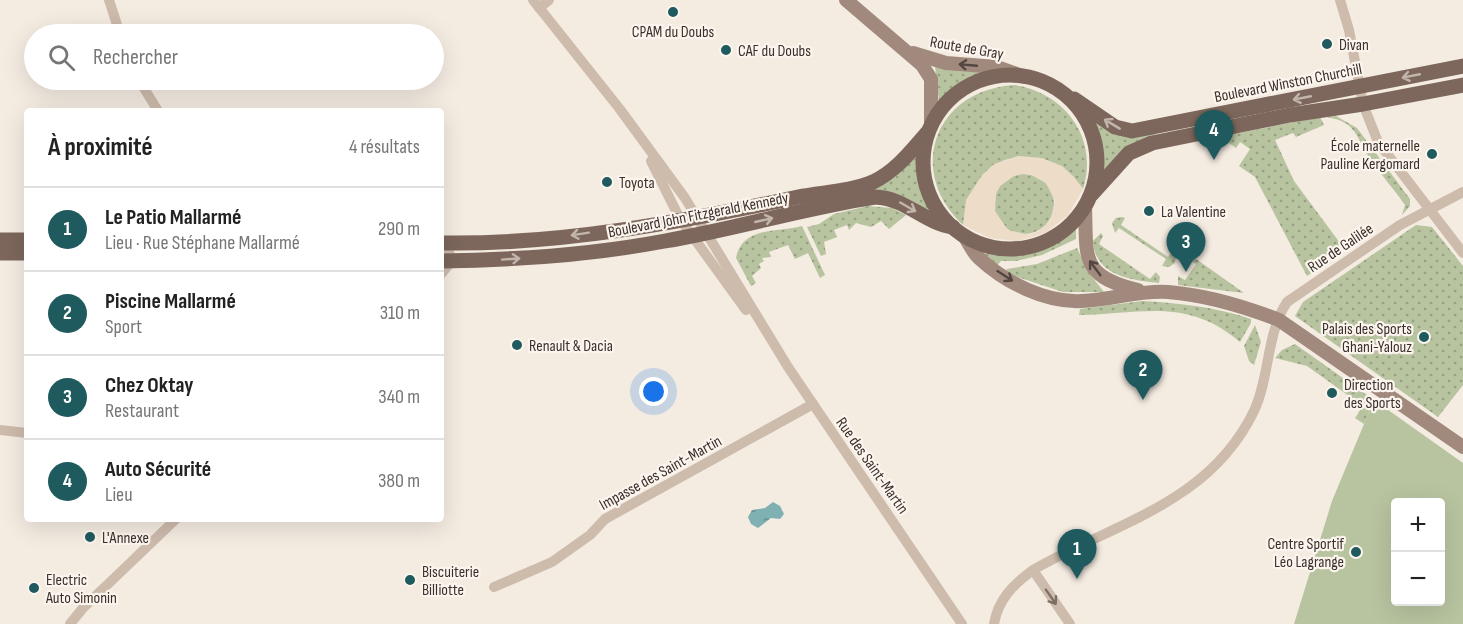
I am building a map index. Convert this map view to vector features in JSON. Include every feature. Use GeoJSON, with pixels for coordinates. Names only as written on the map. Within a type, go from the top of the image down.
{"type":"FeatureCollection","features":[{"type":"Feature","properties":{"kind":"main road","name":"Route de Gray"},"geometry":{"type":"LineString","coordinates":[[846,0],[922,64],[931,79],[930,128]]}},
{"type":"Feature","properties":{"kind":"main road","name":"Route de Gray"},"geometry":{"type":"LineString","coordinates":[[902,49],[946,63],[997,67],[1025,77]]}},
{"type":"Feature","properties":{"kind":"main road","name":"Boulevard Winston Churchill"},"geometry":{"type":"LineString","coordinates":[[1060,92],[1083,103],[1115,127],[1132,132],[1463,66]]}},
{"type":"Feature","properties":{"kind":"main road"},"geometry":{"type":"LineString","coordinates":[[1146,292],[1081,302],[1051,299],[1017,284],[978,258],[959,232],[934,205],[924,178],[923,159],[930,128],[947,102],[970,85],[997,76],[1025,77],[1044,82],[1060,92],[1083,116],[1095,146],[1096,167],[1087,202],[1084,243],[1092,266],[1110,282],[1146,292],[1209,297],[1245,306],[1279,320],[1463,447]]}},
{"type":"Feature","properties":{"kind":"main road","name":"Boulevard Winston Churchill"},"geometry":{"type":"LineString","coordinates":[[1087,202],[1129,153],[1152,143],[1290,115],[1463,85]]}},
{"type":"Feature","properties":{"kind":"main road","name":"Boulevard John Fitzgerald Kennedy"},"geometry":{"type":"LineString","coordinates":[[444,245],[563,237],[697,217],[858,188],[886,175],[898,166],[930,128]]}},
{"type":"Feature","properties":{"kind":"main road","name":"Boulevard John Fitzgerald Kennedy"},"geometry":{"type":"LineString","coordinates":[[447,261],[586,253],[707,233],[875,197],[895,200],[938,225],[959,232]]}},
{"type":"Feature","properties":{"kind":"main road"},"geometry":{"type":"LineString","coordinates":[[959,232],[996,248],[1031,246],[1062,232],[1087,202]]}},
{"type":"Feature","properties":{"kind":"main road"},"geometry":{"type":"LineString","coordinates":[[0,240],[24,240]]}},
{"type":"Feature","properties":{"kind":"main road"},"geometry":{"type":"LineString","coordinates":[[0,253],[24,253]]}},
{"type":"Feature","properties":{"kind":"street"},"geometry":{"type":"LineString","coordinates":[[549,0],[536,4],[641,139]]}},
{"type":"Feature","properties":{"kind":"street"},"geometry":{"type":"LineString","coordinates":[[1340,0],[1349,30],[1363,104],[1378,142],[1463,253]]}},
{"type":"Feature","properties":{"kind":"street"},"geometry":{"type":"LineString","coordinates":[[109,2],[117,24]]}},
{"type":"Feature","properties":{"kind":"street"},"geometry":{"type":"LineString","coordinates":[[145,90],[156,108]]}},
{"type":"Feature","properties":{"kind":"street","name":"Rue des Saint-Martin"},"geometry":{"type":"LineString","coordinates":[[641,139],[697,217],[760,323],[962,624]]}},
{"type":"Feature","properties":{"kind":"street","name":"Rue des Saint-Martin"},"geometry":{"type":"LineString","coordinates":[[641,139],[680,219],[747,311],[760,323]]}},
{"type":"Feature","properties":{"kind":"street","name":"Rue de Galilée"},"geometry":{"type":"LineString","coordinates":[[1034,570],[1174,498],[1200,482],[1224,459],[1239,439],[1256,406],[1279,320],[1287,302],[1400,225],[1463,192]]}},
{"type":"Feature","properties":{"kind":"street","name":"Impasse des Saint-Martin"},"geometry":{"type":"LineString","coordinates":[[494,587],[552,562],[590,536],[605,519],[813,404]]}},
{"type":"Feature","properties":{"kind":"street"},"geometry":{"type":"LineString","coordinates":[[0,430],[24,433]]}},
{"type":"Feature","properties":{"kind":"street"},"geometry":{"type":"LineString","coordinates":[[70,624],[83,608],[173,522]]}},
{"type":"Feature","properties":{"kind":"street"},"geometry":{"type":"LineString","coordinates":[[994,624],[1002,600],[1015,584],[1034,570],[1070,624]]}},
{"type":"Feature","properties":{"kind":"green space"},"geometry":{"type":"Polygon","coordinates":[[[935,66],[983,72],[983,74],[957,86],[939,102],[935,66]]]}},
{"type":"Feature","properties":{"kind":"green space"},"geometry":{"type":"Polygon","coordinates":[[[1015,85],[1049,97],[1074,121],[1082,136],[1086,152],[1087,170],[1083,189],[1073,176],[1019,156],[1005,160],[993,165],[963,225],[945,204],[935,181],[933,158],[937,136],[948,117],[965,101],[987,90],[1015,85]]]}},
{"type":"Feature","properties":{"kind":"green space"},"geometry":{"type":"Polygon","coordinates":[[[1091,116],[1158,133],[1140,141],[1103,171],[1102,149],[1091,116]]]}},
{"type":"Feature","properties":{"kind":"green space"},"geometry":{"type":"Polygon","coordinates":[[[1336,116],[1357,128],[1410,199],[1410,206],[1402,215],[1405,205],[1371,160],[1354,132],[1344,123],[1326,117],[1336,116]]]}},
{"type":"Feature","properties":{"kind":"green space"},"geometry":{"type":"Polygon","coordinates":[[[1320,117],[1324,125],[1296,137],[1293,133],[1275,140],[1294,181],[1343,247],[1342,253],[1307,276],[1255,177],[1239,166],[1250,149],[1240,142],[1236,148],[1229,143],[1217,149],[1203,140],[1320,117]]]}},
{"type":"Feature","properties":{"kind":"green space"},"geometry":{"type":"Polygon","coordinates":[[[917,156],[920,187],[929,212],[902,196],[871,189],[895,177],[917,156]]]}},
{"type":"Feature","properties":{"kind":"green space"},"geometry":{"type":"Polygon","coordinates":[[[1018,174],[1030,174],[1041,179],[1049,187],[1054,204],[1052,216],[1041,229],[1030,234],[1018,234],[1007,229],[999,221],[994,210],[994,198],[999,187],[1007,179],[1018,174]]]}},
{"type":"Feature","properties":{"kind":"green space"},"geometry":{"type":"Polygon","coordinates":[[[868,206],[892,208],[906,215],[889,229],[881,221],[871,227],[856,223],[849,230],[847,225],[834,230],[837,237],[824,242],[826,254],[821,256],[807,227],[819,224],[834,214],[868,206]]]}},
{"type":"Feature","properties":{"kind":"green space"},"geometry":{"type":"Polygon","coordinates":[[[1116,218],[1125,218],[1121,225],[1168,257],[1173,250],[1176,256],[1175,263],[1169,267],[1162,266],[1166,259],[1119,228],[1115,233],[1112,223],[1116,218]]]}},
{"type":"Feature","properties":{"kind":"green space","name":"Palais des Sports Ghani-Yalouz"},"geometry":{"type":"Polygon","coordinates":[[[1416,225],[1432,227],[1463,266],[1463,385],[1438,417],[1295,316],[1303,302],[1416,225]]]}},
{"type":"Feature","properties":{"kind":"green space"},"geometry":{"type":"Polygon","coordinates":[[[802,226],[825,275],[820,278],[808,253],[795,259],[788,245],[769,252],[771,257],[762,258],[764,261],[759,264],[761,268],[752,276],[756,283],[751,286],[736,258],[746,240],[762,233],[802,226]]]}},
{"type":"Feature","properties":{"kind":"green space"},"geometry":{"type":"Polygon","coordinates":[[[1076,226],[1076,239],[1042,255],[1016,261],[1001,261],[996,267],[983,254],[1026,254],[1061,239],[1076,226]]]}},
{"type":"Feature","properties":{"kind":"green space"},"geometry":{"type":"Polygon","coordinates":[[[1101,233],[1103,236],[1099,244],[1150,279],[1156,272],[1160,277],[1159,283],[1126,278],[1107,269],[1095,253],[1093,241],[1101,233]]]}},
{"type":"Feature","properties":{"kind":"green space"},"geometry":{"type":"Polygon","coordinates":[[[1077,248],[1089,273],[1104,292],[1063,292],[1005,273],[1007,269],[1037,264],[1077,248]]]}},
{"type":"Feature","properties":{"kind":"green space"},"geometry":{"type":"Polygon","coordinates":[[[1192,256],[1244,293],[1178,285],[1178,276],[1185,280],[1196,264],[1189,260],[1192,256]]]}},
{"type":"Feature","properties":{"kind":"green space"},"geometry":{"type":"Polygon","coordinates":[[[1142,301],[1184,304],[1211,309],[1251,319],[1251,323],[1240,342],[1220,328],[1182,313],[1144,311],[1079,315],[1080,309],[1142,301]]]}},
{"type":"Feature","properties":{"kind":"green space"},"geometry":{"type":"Polygon","coordinates":[[[1255,325],[1261,342],[1254,365],[1249,361],[1244,346],[1255,325]]]}},
{"type":"Feature","properties":{"kind":"green space"},"geometry":{"type":"Polygon","coordinates":[[[1295,344],[1374,400],[1364,424],[1355,418],[1363,406],[1307,366],[1275,358],[1282,350],[1295,344]]]}},
{"type":"Feature","properties":{"kind":"green space","name":"Centre Sportif Léo Lagrange"},"geometry":{"type":"Polygon","coordinates":[[[1374,400],[1463,463],[1463,624],[1294,624],[1332,501],[1374,400]]]}},
{"type":"Feature","properties":{"kind":"shaded area"},"geometry":{"type":"Polygon","coordinates":[[[1019,156],[1042,158],[1062,166],[1083,189],[1068,215],[1045,233],[1017,241],[990,238],[963,225],[966,200],[982,175],[993,165],[1019,156]],[[1031,175],[1014,176],[1000,186],[996,194],[995,211],[1008,230],[1030,235],[1039,231],[1050,221],[1055,201],[1046,183],[1031,175]]]}},
{"type":"Feature","properties":{"kind":"water"},"geometry":{"type":"Polygon","coordinates":[[[773,502],[780,506],[784,514],[780,519],[771,518],[758,528],[751,524],[748,517],[752,510],[765,508],[773,502]]]}},
{"type":"Feature","properties":{"kind":"place","name":"CPAM du Doubs"},"geometry":{"type":"Point","coordinates":[673,12]}},
{"type":"Feature","properties":{"kind":"place","name":"Divan"},"geometry":{"type":"Point","coordinates":[1327,44]}},
{"type":"Feature","properties":{"kind":"place","name":"CAF du Doubs"},"geometry":{"type":"Point","coordinates":[726,50]}},
{"type":"Feature","properties":{"kind":"place","name":"École maternelle Pauline Kergomard"},"geometry":{"type":"Point","coordinates":[1432,154]}},
{"type":"Feature","properties":{"kind":"place","name":"Auto Sécurité"},"geometry":{"type":"Point","coordinates":[1214,160]}},
{"type":"Feature","properties":{"kind":"place","name":"Toyota"},"geometry":{"type":"Point","coordinates":[607,182]}},
{"type":"Feature","properties":{"kind":"place","name":"La Valentine"},"geometry":{"type":"Point","coordinates":[1149,211]}},
{"type":"Feature","properties":{"kind":"place","name":"Chez Oktay"},"geometry":{"type":"Point","coordinates":[1186,272]}},
{"type":"Feature","properties":{"kind":"place","name":"Palais des Sports Ghani-Yalouz"},"geometry":{"type":"Point","coordinates":[1424,337]}},
{"type":"Feature","properties":{"kind":"place","name":"Renault & Dacia"},"geometry":{"type":"Point","coordinates":[517,345]}},
{"type":"Feature","properties":{"kind":"place","name":"Direction des Sports"},"geometry":{"type":"Point","coordinates":[1332,393]}},
{"type":"Feature","properties":{"kind":"place","name":"Piscine Mallarmé"},"geometry":{"type":"Point","coordinates":[1143,400]}},
{"type":"Feature","properties":{"kind":"place","name":"L'Annexe"},"geometry":{"type":"Point","coordinates":[90,537]}},
{"type":"Feature","properties":{"kind":"place","name":"Centre Sportif Léo Lagrange"},"geometry":{"type":"Point","coordinates":[1356,552]}},
{"type":"Feature","properties":{"kind":"place","name":"Le Patio Mallarmé"},"geometry":{"type":"Point","coordinates":[1077,579]}},
{"type":"Feature","properties":{"kind":"place","name":"Biscuiterie Billiotte"},"geometry":{"type":"Point","coordinates":[410,580]}},
{"type":"Feature","properties":{"kind":"place","name":"Electric Auto Simonin"},"geometry":{"type":"Point","coordinates":[34,588]}}]}
